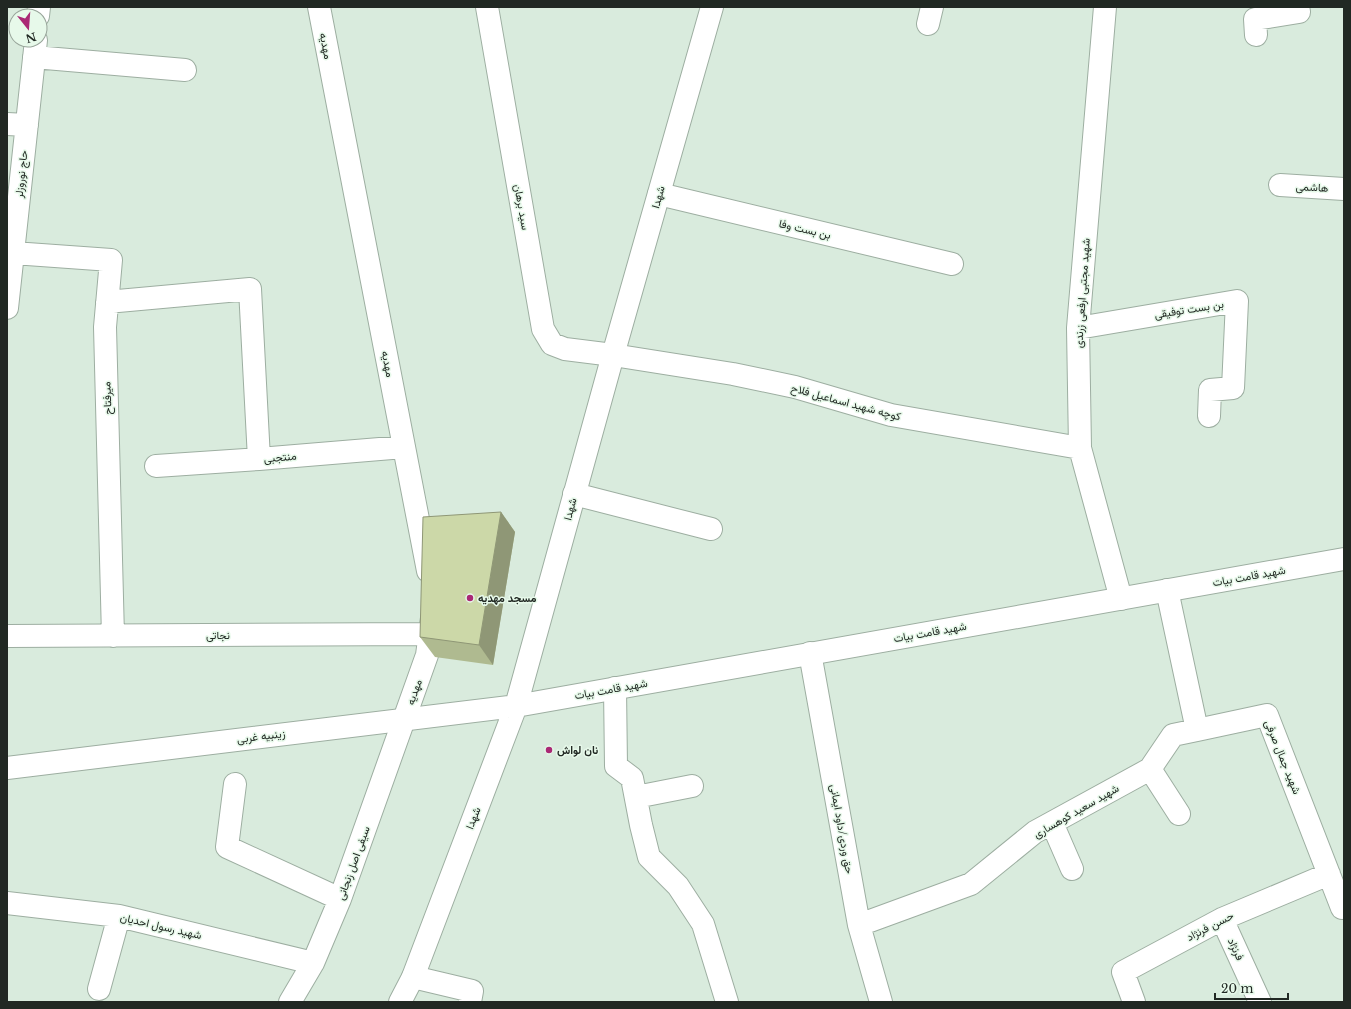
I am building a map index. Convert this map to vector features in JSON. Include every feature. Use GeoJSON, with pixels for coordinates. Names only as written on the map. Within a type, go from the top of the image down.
{"type":"FeatureCollection","features":[{"type":"Feature","properties":{"kind":"street","name":"مهدیه"},"geometry":{"type":"LineString","coordinates":[[319,7],[433,594],[427,655],[404,718]]}},
{"type":"Feature","properties":{"kind":"street","name":"سید برهان"},"geometry":{"type":"LineString","coordinates":[[487,7],[543,328],[552,344],[565,349],[613,355]]}},
{"type":"Feature","properties":{"kind":"street","name":"شهدا"},"geometry":{"type":"LineString","coordinates":[[400,1002],[412,977],[516,706],[574,494],[712,7]]}},
{"type":"Feature","properties":{"kind":"street","name":"شهید مجتبی ارفعی زرندی"},"geometry":{"type":"LineString","coordinates":[[1106,7],[1078,328],[1080,448],[1121,599]]}},
{"type":"Feature","properties":{"kind":"street"},"geometry":{"type":"LineString","coordinates":[[1256,35],[1255,19],[1299,12],[1298,7]]}},
{"type":"Feature","properties":{"kind":"street"},"geometry":{"type":"LineString","coordinates":[[35,48],[185,70]]}},
{"type":"Feature","properties":{"kind":"street","name":"حاج نوروزلر"},"geometry":{"type":"LineString","coordinates":[[7,308],[13,253],[17,125],[35,48]]}},
{"type":"Feature","properties":{"kind":"street","name":"هاشمی"},"geometry":{"type":"LineString","coordinates":[[1280,185],[1344,189]]}},
{"type":"Feature","properties":{"kind":"street","name":"بن بست وفا"},"geometry":{"type":"LineString","coordinates":[[659,194],[952,264]]}},
{"type":"Feature","properties":{"kind":"street","name":"میرفتاح"},"geometry":{"type":"LineString","coordinates":[[13,253],[111,260],[105,327],[114,636]]}},
{"type":"Feature","properties":{"kind":"street"},"geometry":{"type":"LineString","coordinates":[[107,302],[250,289],[259,459]]}},
{"type":"Feature","properties":{"kind":"street","name":"بن بست توفیقی"},"geometry":{"type":"LineString","coordinates":[[1078,328],[1237,301],[1233,388],[1210,390],[1210,416]]}},
{"type":"Feature","properties":{"kind":"street","name":"کوچه شهید اسماعیل فلاح"},"geometry":{"type":"LineString","coordinates":[[613,355],[733,374],[795,387],[891,415],[1080,448]]}},
{"type":"Feature","properties":{"kind":"street","name":"منتجبی"},"geometry":{"type":"LineString","coordinates":[[156,466],[404,447]]}},
{"type":"Feature","properties":{"kind":"street"},"geometry":{"type":"LineString","coordinates":[[574,494],[710,529]]}},
{"type":"Feature","properties":{"kind":"street","name":"شهید قامت بیات"},"geometry":{"type":"LineString","coordinates":[[516,706],[1344,559]]}},
{"type":"Feature","properties":{"kind":"street"},"geometry":{"type":"LineString","coordinates":[[1167,590],[1197,730]]}},
{"type":"Feature","properties":{"kind":"street","name":"نجاتی"},"geometry":{"type":"LineString","coordinates":[[7,636],[430,634]]}},
{"type":"Feature","properties":{"kind":"street","name":"حق وردی/داود ایمانی"},"geometry":{"type":"LineString","coordinates":[[810,653],[859,925],[882,1002]]}},
{"type":"Feature","properties":{"kind":"street"},"geometry":{"type":"LineString","coordinates":[[615,688],[616,766],[632,778],[649,857],[678,886],[703,924],[728,1002]]}},
{"type":"Feature","properties":{"kind":"street","name":"زینبیه غربی"},"geometry":{"type":"LineString","coordinates":[[7,768],[404,718],[516,706]]}},
{"type":"Feature","properties":{"kind":"street","name":"شهید جمال صرفی"},"geometry":{"type":"LineString","coordinates":[[1197,730],[1266,715],[1342,908]]}},
{"type":"Feature","properties":{"kind":"street","name":"سیفی اصل زنجانی"},"geometry":{"type":"LineString","coordinates":[[290,1002],[313,963],[340,899],[404,718]]}},
{"type":"Feature","properties":{"kind":"street","name":"شهید سعید کوهساری"},"geometry":{"type":"LineString","coordinates":[[859,925],[971,884],[1035,832],[1150,769],[1173,735],[1197,730]]}},
{"type":"Feature","properties":{"kind":"street"},"geometry":{"type":"LineString","coordinates":[[1150,769],[1179,814]]}},
{"type":"Feature","properties":{"kind":"street"},"geometry":{"type":"LineString","coordinates":[[234,784],[227,847],[340,899]]}},
{"type":"Feature","properties":{"kind":"street"},"geometry":{"type":"LineString","coordinates":[[636,797],[692,786]]}},
{"type":"Feature","properties":{"kind":"street"},"geometry":{"type":"LineString","coordinates":[[1052,823],[1072,869]]}},
{"type":"Feature","properties":{"kind":"street","name":"حسن فرنژاد"},"geometry":{"type":"LineString","coordinates":[[1134,1002],[1123,972],[1222,919],[1328,874]]}},
{"type":"Feature","properties":{"kind":"street","name":"شهید رسول احدیان"},"geometry":{"type":"LineString","coordinates":[[7,903],[119,916],[313,963]]}},
{"type":"Feature","properties":{"kind":"street"},"geometry":{"type":"LineString","coordinates":[[99,989],[119,916]]}},
{"type":"Feature","properties":{"kind":"street","name":"فرنژاد"},"geometry":{"type":"LineString","coordinates":[[1222,919],[1260,1002]]}},
{"type":"Feature","properties":{"kind":"street"},"geometry":{"type":"LineString","coordinates":[[412,977],[472,991],[470,1002]]}},
{"type":"Feature","properties":{"kind":"building","name":"مسجد مهدیه"},"geometry":{"type":"Polygon","coordinates":[[[501,512],[479,645],[420,637],[423,517],[501,512]]]}},
{"type":"Feature","properties":{"kind":"place","name":"مسجد مهدیه"},"geometry":{"type":"Point","coordinates":[470,598]}},
{"type":"Feature","properties":{"kind":"place","name":"نان لواش"},"geometry":{"type":"Point","coordinates":[549,750]}}]}
